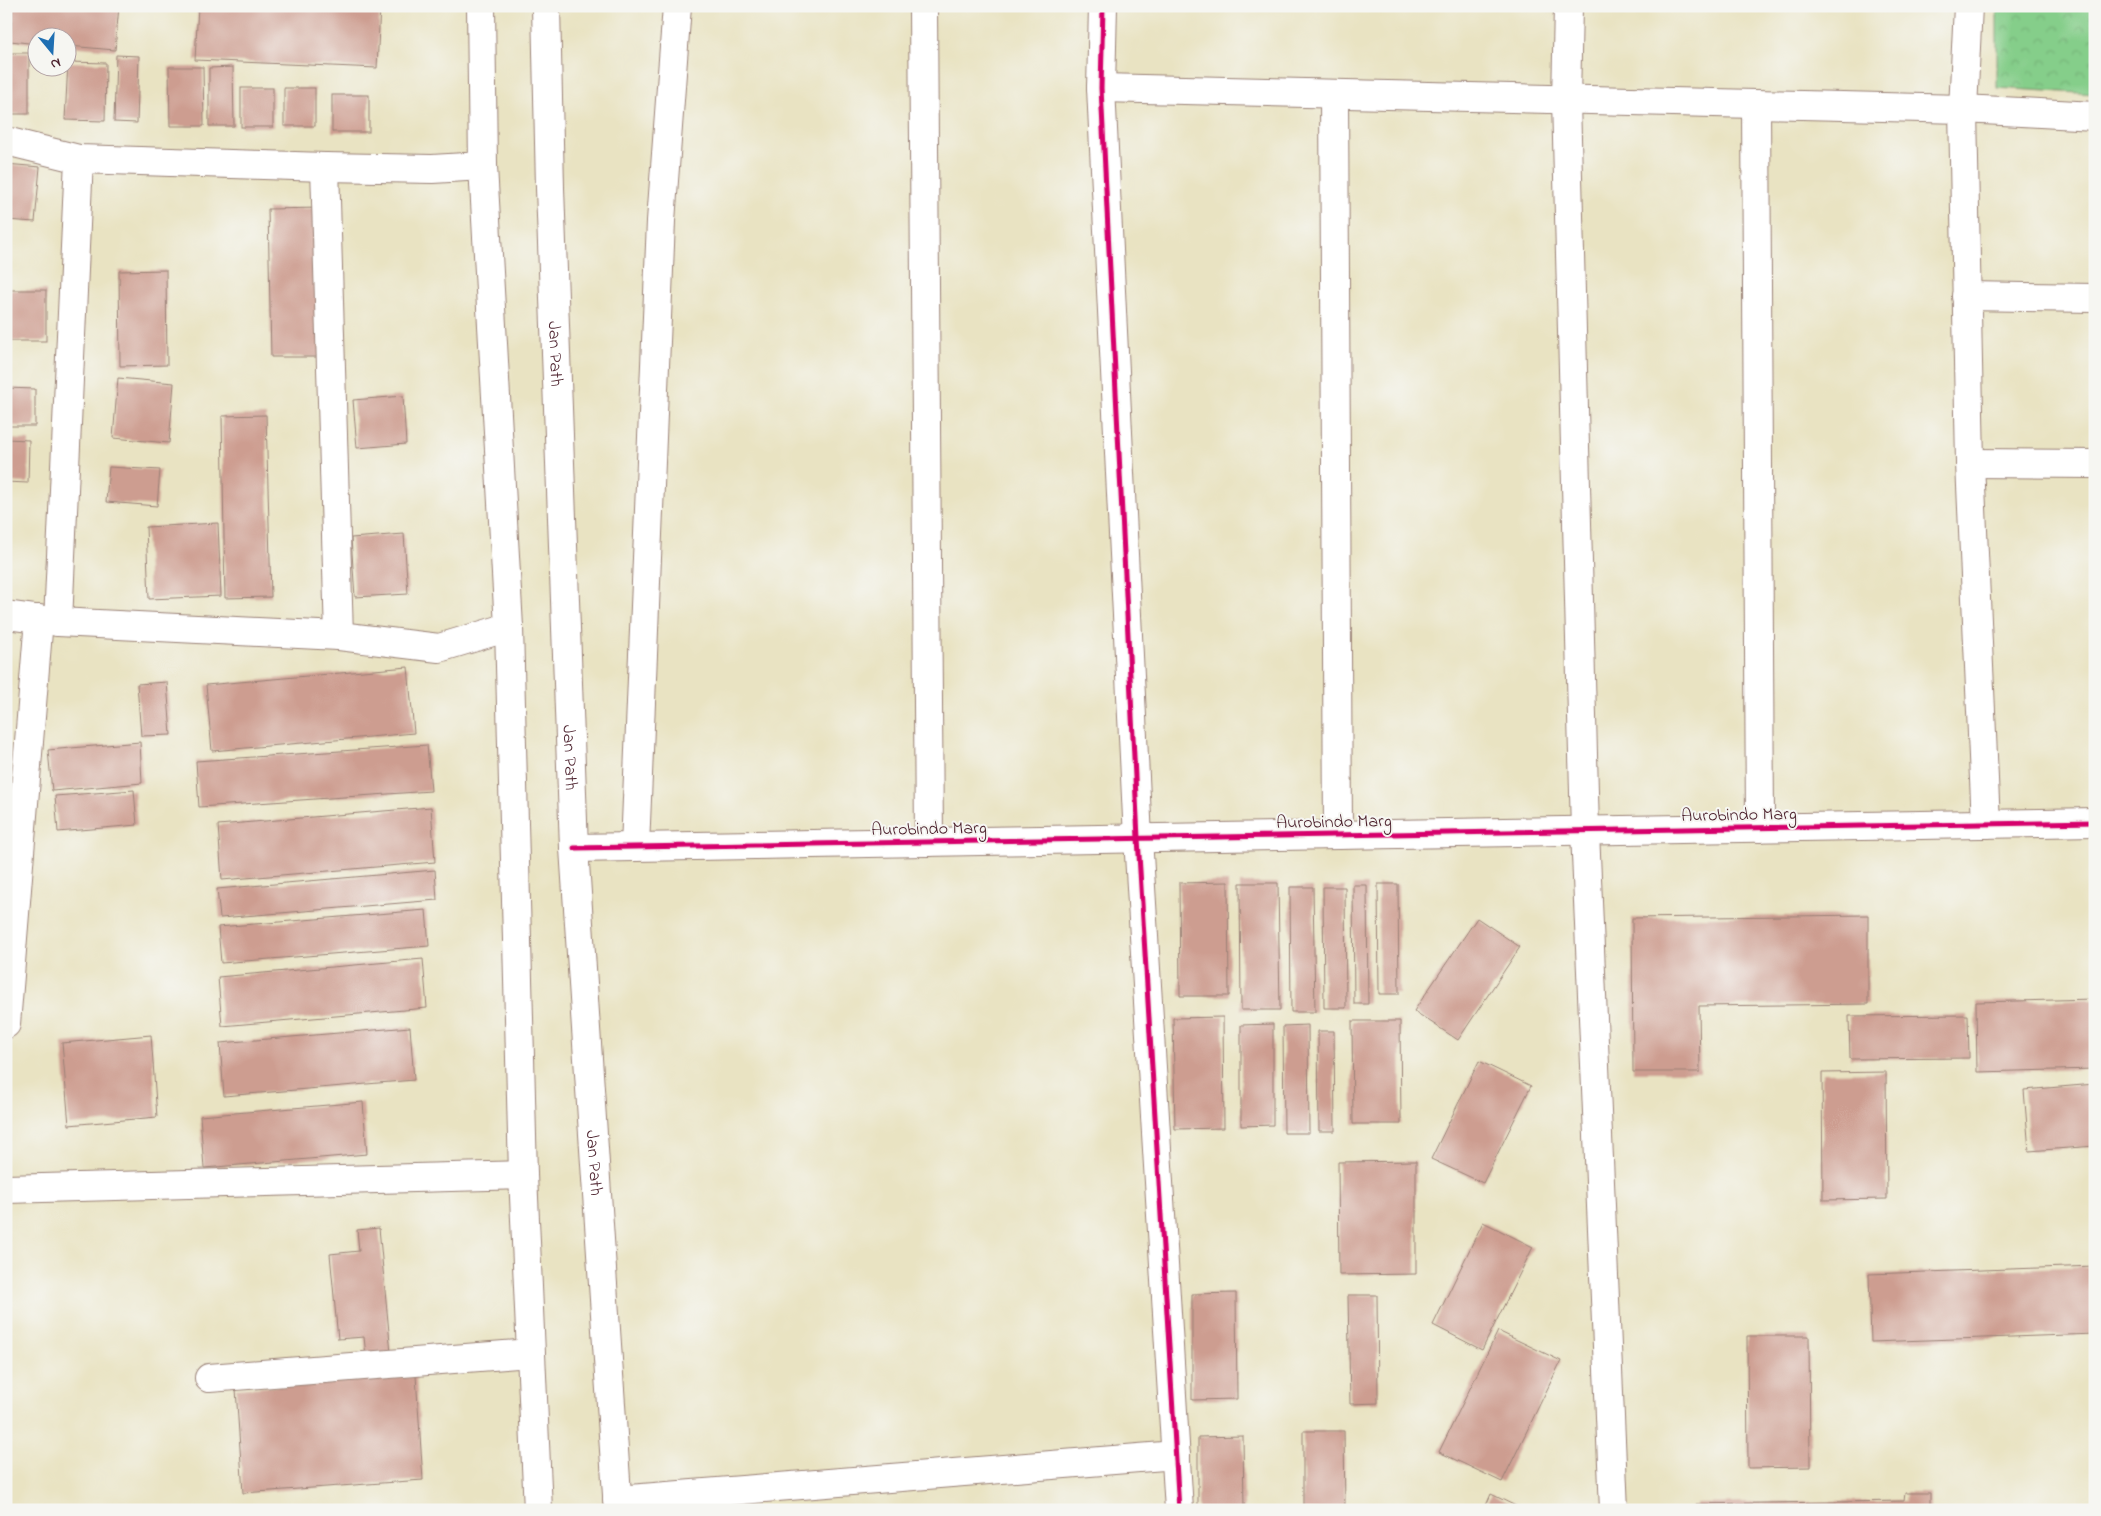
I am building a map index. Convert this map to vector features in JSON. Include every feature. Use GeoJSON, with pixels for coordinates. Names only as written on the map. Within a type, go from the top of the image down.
{"type":"FeatureCollection","features":[{"type":"Feature","properties":{"kind":"street"},"geometry":{"type":"LineString","coordinates":[[481,6],[483,166],[509,627],[523,1175],[538,1510]]}},
{"type":"Feature","properties":{"kind":"street","name":"Jan Path"},"geometry":{"type":"LineString","coordinates":[[546,6],[550,188],[574,848],[618,1505]]}},
{"type":"Feature","properties":{"kind":"street"},"geometry":{"type":"LineString","coordinates":[[635,846],[661,221],[676,6]]}},
{"type":"Feature","properties":{"kind":"street"},"geometry":{"type":"LineString","coordinates":[[923,6],[929,842]]}},
{"type":"Feature","properties":{"kind":"street"},"geometry":{"type":"LineString","coordinates":[[1103,6],[1101,88],[1138,838],[1180,1510]]}},
{"type":"Feature","properties":{"kind":"street"},"geometry":{"type":"LineString","coordinates":[[1568,6],[1566,100],[1585,831],[1614,1510]]}},
{"type":"Feature","properties":{"kind":"street"},"geometry":{"type":"LineString","coordinates":[[1968,6],[1963,109],[1966,296],[1970,463],[1986,824]]}},
{"type":"Feature","properties":{"kind":"street"},"geometry":{"type":"LineString","coordinates":[[1101,88],[1963,109],[2095,116]]}},
{"type":"Feature","properties":{"kind":"street"},"geometry":{"type":"LineString","coordinates":[[1334,94],[1338,835]]}},
{"type":"Feature","properties":{"kind":"street"},"geometry":{"type":"LineString","coordinates":[[1756,104],[1760,828]]}},
{"type":"Feature","properties":{"kind":"street"},"geometry":{"type":"LineString","coordinates":[[6,141],[79,159],[325,168],[432,169],[483,166]]}},
{"type":"Feature","properties":{"kind":"street"},"geometry":{"type":"LineString","coordinates":[[6,1024],[16,768],[48,621],[79,159]]}},
{"type":"Feature","properties":{"kind":"street"},"geometry":{"type":"LineString","coordinates":[[325,168],[339,636]]}},
{"type":"Feature","properties":{"kind":"street"},"geometry":{"type":"LineString","coordinates":[[1966,296],[2095,298]]}},
{"type":"Feature","properties":{"kind":"street"},"geometry":{"type":"LineString","coordinates":[[1970,463],[2095,464]]}},
{"type":"Feature","properties":{"kind":"street"},"geometry":{"type":"LineString","coordinates":[[6,615],[48,621],[339,636],[439,648],[509,627]]}},
{"type":"Feature","properties":{"kind":"street","name":"Aurobindo Marg"},"geometry":{"type":"LineString","coordinates":[[574,848],[2095,822]]}},
{"type":"Feature","properties":{"kind":"street"},"geometry":{"type":"LineString","coordinates":[[6,1189],[523,1175]]}},
{"type":"Feature","properties":{"kind":"street"},"geometry":{"type":"LineString","coordinates":[[209,1378],[530,1353]]}},
{"type":"Feature","properties":{"kind":"street"},"geometry":{"type":"LineString","coordinates":[[618,1505],[1176,1455]]}},
{"type":"Feature","properties":{"kind":"green space"},"geometry":{"type":"Polygon","coordinates":[[[1997,6],[2095,6],[2095,94],[1997,88],[1997,6]]]}},
{"type":"Feature","properties":{"kind":"building"},"geometry":{"type":"Polygon","coordinates":[[[13,6],[119,6],[115,50],[78,47],[78,28],[28,28],[28,43],[10,41],[13,6]]]}},
{"type":"Feature","properties":{"kind":"building"},"geometry":{"type":"Polygon","coordinates":[[[198,6],[380,6],[377,68],[195,60],[198,6]]]}},
{"type":"Feature","properties":{"kind":"building"},"geometry":{"type":"Polygon","coordinates":[[[6,53],[28,53],[29,114],[6,114],[6,53]]]}},
{"type":"Feature","properties":{"kind":"building"},"geometry":{"type":"Polygon","coordinates":[[[116,55],[139,56],[137,123],[114,122],[116,55]]]}},
{"type":"Feature","properties":{"kind":"building"},"geometry":{"type":"Polygon","coordinates":[[[78,62],[106,63],[105,121],[65,120],[67,78],[78,78],[78,62]]]}},
{"type":"Feature","properties":{"kind":"building"},"geometry":{"type":"Polygon","coordinates":[[[169,67],[203,67],[204,126],[170,126],[169,67]]]}},
{"type":"Feature","properties":{"kind":"building"},"geometry":{"type":"Polygon","coordinates":[[[233,67],[234,126],[209,126],[209,68],[233,67]]]}},
{"type":"Feature","properties":{"kind":"building"},"geometry":{"type":"Polygon","coordinates":[[[241,88],[273,88],[273,127],[241,127],[241,88]]]}},
{"type":"Feature","properties":{"kind":"building"},"geometry":{"type":"Polygon","coordinates":[[[284,88],[315,88],[315,126],[284,126],[284,88]]]}},
{"type":"Feature","properties":{"kind":"building"},"geometry":{"type":"Polygon","coordinates":[[[332,95],[369,95],[369,132],[332,132],[332,95]]]}},
{"type":"Feature","properties":{"kind":"building"},"geometry":{"type":"Polygon","coordinates":[[[6,164],[40,167],[35,222],[6,220],[6,164]]]}},
{"type":"Feature","properties":{"kind":"building"},"geometry":{"type":"Polygon","coordinates":[[[320,208],[322,357],[271,357],[268,209],[320,208]]]}},
{"type":"Feature","properties":{"kind":"building"},"geometry":{"type":"Polygon","coordinates":[[[166,270],[167,365],[120,366],[119,271],[166,270]]]}},
{"type":"Feature","properties":{"kind":"building"},"geometry":{"type":"Polygon","coordinates":[[[6,290],[46,290],[46,341],[6,341],[6,290]]]}},
{"type":"Feature","properties":{"kind":"building"},"geometry":{"type":"Polygon","coordinates":[[[118,378],[174,383],[169,443],[113,438],[118,378]]]}},
{"type":"Feature","properties":{"kind":"building"},"geometry":{"type":"Polygon","coordinates":[[[6,388],[35,389],[35,426],[6,426],[6,388]]]}},
{"type":"Feature","properties":{"kind":"building"},"geometry":{"type":"Polygon","coordinates":[[[403,396],[406,444],[357,448],[353,400],[403,396]]]}},
{"type":"Feature","properties":{"kind":"building"},"geometry":{"type":"Polygon","coordinates":[[[266,415],[271,597],[225,598],[222,416],[266,415]]]}},
{"type":"Feature","properties":{"kind":"building"},"geometry":{"type":"Polygon","coordinates":[[[6,439],[29,440],[28,483],[6,482],[6,439]]]}},
{"type":"Feature","properties":{"kind":"building"},"geometry":{"type":"Polygon","coordinates":[[[109,467],[160,470],[157,506],[106,502],[109,467]]]}},
{"type":"Feature","properties":{"kind":"building"},"geometry":{"type":"Polygon","coordinates":[[[218,523],[221,596],[149,599],[146,527],[218,523]]]}},
{"type":"Feature","properties":{"kind":"building"},"geometry":{"type":"Polygon","coordinates":[[[404,534],[408,594],[355,597],[351,538],[404,534]]]}},
{"type":"Feature","properties":{"kind":"building"},"geometry":{"type":"Polygon","coordinates":[[[408,667],[414,733],[212,751],[206,685],[408,667]]]}},
{"type":"Feature","properties":{"kind":"building"},"geometry":{"type":"Polygon","coordinates":[[[167,682],[171,735],[141,736],[137,684],[167,682]]]}},
{"type":"Feature","properties":{"kind":"building"},"geometry":{"type":"Polygon","coordinates":[[[140,742],[142,783],[52,791],[48,750],[140,742]]]}},
{"type":"Feature","properties":{"kind":"building"},"geometry":{"type":"Polygon","coordinates":[[[427,745],[431,791],[199,807],[196,761],[427,745]]]}},
{"type":"Feature","properties":{"kind":"building"},"geometry":{"type":"Polygon","coordinates":[[[134,790],[137,825],[58,832],[55,796],[134,790]]]}},
{"type":"Feature","properties":{"kind":"building"},"geometry":{"type":"Polygon","coordinates":[[[431,807],[435,862],[222,880],[218,825],[431,807]]]}},
{"type":"Feature","properties":{"kind":"building"},"geometry":{"type":"Polygon","coordinates":[[[435,870],[437,900],[220,918],[217,889],[435,870]]]}},
{"type":"Feature","properties":{"kind":"building"},"geometry":{"type":"Polygon","coordinates":[[[1228,882],[1229,996],[1180,996],[1179,883],[1228,882]]]}},
{"type":"Feature","properties":{"kind":"building"},"geometry":{"type":"Polygon","coordinates":[[[1240,883],[1278,883],[1280,1010],[1241,1010],[1240,883]]]}},
{"type":"Feature","properties":{"kind":"building"},"geometry":{"type":"Polygon","coordinates":[[[1378,884],[1398,884],[1399,994],[1379,994],[1378,884]]]}},
{"type":"Feature","properties":{"kind":"building"},"geometry":{"type":"Polygon","coordinates":[[[1353,885],[1367,885],[1368,1004],[1354,1004],[1353,885]]]}},
{"type":"Feature","properties":{"kind":"building"},"geometry":{"type":"Polygon","coordinates":[[[1290,887],[1313,887],[1315,1012],[1291,1012],[1290,887]]]}},
{"type":"Feature","properties":{"kind":"building"},"geometry":{"type":"Polygon","coordinates":[[[1323,887],[1345,887],[1346,1008],[1324,1008],[1323,887]]]}},
{"type":"Feature","properties":{"kind":"building"},"geometry":{"type":"Polygon","coordinates":[[[426,910],[429,946],[221,963],[218,927],[426,910]]]}},
{"type":"Feature","properties":{"kind":"building"},"geometry":{"type":"Polygon","coordinates":[[[1868,915],[1868,1004],[1699,1006],[1700,1072],[1633,1072],[1632,918],[1868,915]]]}},
{"type":"Feature","properties":{"kind":"building"},"geometry":{"type":"Polygon","coordinates":[[[1477,918],[1520,947],[1458,1040],[1414,1011],[1477,918]]]}},
{"type":"Feature","properties":{"kind":"building"},"geometry":{"type":"Polygon","coordinates":[[[423,959],[427,1008],[222,1026],[218,977],[423,959]]]}},
{"type":"Feature","properties":{"kind":"building"},"geometry":{"type":"Polygon","coordinates":[[[2095,999],[2095,1069],[1977,1072],[1976,1002],[2095,999]]]}},
{"type":"Feature","properties":{"kind":"building"},"geometry":{"type":"Polygon","coordinates":[[[1968,1015],[1969,1058],[1850,1059],[1849,1016],[1968,1015]]]}},
{"type":"Feature","properties":{"kind":"building"},"geometry":{"type":"Polygon","coordinates":[[[1223,1017],[1224,1128],[1175,1129],[1173,1018],[1223,1017]]]}},
{"type":"Feature","properties":{"kind":"building"},"geometry":{"type":"Polygon","coordinates":[[[1352,1021],[1400,1021],[1401,1124],[1353,1124],[1352,1021]]]}},
{"type":"Feature","properties":{"kind":"building"},"geometry":{"type":"Polygon","coordinates":[[[1273,1024],[1273,1125],[1241,1126],[1241,1025],[1273,1024]]]}},
{"type":"Feature","properties":{"kind":"building"},"geometry":{"type":"Polygon","coordinates":[[[1308,1025],[1309,1133],[1284,1133],[1283,1026],[1308,1025]]]}},
{"type":"Feature","properties":{"kind":"building"},"geometry":{"type":"Polygon","coordinates":[[[410,1027],[414,1080],[224,1096],[220,1043],[410,1027]]]}},
{"type":"Feature","properties":{"kind":"building"},"geometry":{"type":"Polygon","coordinates":[[[1318,1031],[1334,1031],[1335,1131],[1319,1131],[1318,1031]]]}},
{"type":"Feature","properties":{"kind":"building"},"geometry":{"type":"Polygon","coordinates":[[[151,1035],[157,1117],[69,1125],[62,1043],[151,1035]]]}},
{"type":"Feature","properties":{"kind":"building"},"geometry":{"type":"Polygon","coordinates":[[[1479,1061],[1531,1086],[1483,1183],[1431,1159],[1479,1061]]]}},
{"type":"Feature","properties":{"kind":"building"},"geometry":{"type":"Polygon","coordinates":[[[1886,1072],[1887,1199],[1823,1200],[1822,1073],[1886,1072]]]}},
{"type":"Feature","properties":{"kind":"building"},"geometry":{"type":"Polygon","coordinates":[[[2095,1084],[2095,1146],[2029,1151],[2024,1090],[2095,1084]]]}},
{"type":"Feature","properties":{"kind":"building"},"geometry":{"type":"Polygon","coordinates":[[[363,1102],[367,1154],[204,1168],[200,1116],[363,1102]]]}},
{"type":"Feature","properties":{"kind":"building"},"geometry":{"type":"Polygon","coordinates":[[[1416,1161],[1416,1274],[1339,1275],[1338,1162],[1416,1161]]]}},
{"type":"Feature","properties":{"kind":"building"},"geometry":{"type":"Polygon","coordinates":[[[1483,1222],[1533,1247],[1482,1350],[1433,1325],[1483,1222]]]}},
{"type":"Feature","properties":{"kind":"building"},"geometry":{"type":"Polygon","coordinates":[[[379,1228],[391,1353],[366,1356],[364,1337],[338,1339],[330,1254],[359,1251],[357,1230],[379,1228]]]}},
{"type":"Feature","properties":{"kind":"building"},"geometry":{"type":"Polygon","coordinates":[[[2095,1266],[2095,1334],[1871,1342],[1869,1274],[2095,1266]]]}},
{"type":"Feature","properties":{"kind":"building"},"geometry":{"type":"Polygon","coordinates":[[[1236,1293],[1237,1399],[1192,1400],[1192,1294],[1236,1293]]]}},
{"type":"Feature","properties":{"kind":"building"},"geometry":{"type":"Polygon","coordinates":[[[1348,1295],[1377,1295],[1378,1403],[1350,1404],[1348,1295]]]}},
{"type":"Feature","properties":{"kind":"building"},"geometry":{"type":"Polygon","coordinates":[[[1498,1331],[1561,1361],[1502,1482],[1439,1452],[1498,1331]]]}},
{"type":"Feature","properties":{"kind":"building"},"geometry":{"type":"Polygon","coordinates":[[[1747,1336],[1809,1336],[1810,1467],[1748,1468],[1747,1336]]]}},
{"type":"Feature","properties":{"kind":"building"},"geometry":{"type":"Polygon","coordinates":[[[416,1376],[423,1480],[243,1493],[236,1389],[416,1376]]]}},
{"type":"Feature","properties":{"kind":"building"},"geometry":{"type":"Polygon","coordinates":[[[1303,1431],[1344,1431],[1345,1510],[1303,1510],[1303,1431]]]}},
{"type":"Feature","properties":{"kind":"building"},"geometry":{"type":"Polygon","coordinates":[[[1243,1436],[1244,1510],[1198,1510],[1198,1437],[1243,1436]]]}},
{"type":"Feature","properties":{"kind":"building"},"geometry":{"type":"Polygon","coordinates":[[[1905,1493],[1930,1493],[1930,1510],[1696,1510],[1696,1504],[1904,1501],[1905,1493]]]}},
{"type":"Feature","properties":{"kind":"building"},"geometry":{"type":"Polygon","coordinates":[[[1491,1494],[1524,1510],[1484,1510],[1491,1494]]]}},
{"type":"Feature","properties":{"kind":"cycle path"},"geometry":{"type":"LineString","coordinates":[[1103,6],[1101,88],[1138,838],[1179,1510]]}},
{"type":"Feature","properties":{"kind":"cycle path"},"geometry":{"type":"LineString","coordinates":[[574,848],[2095,822]]}}]}
